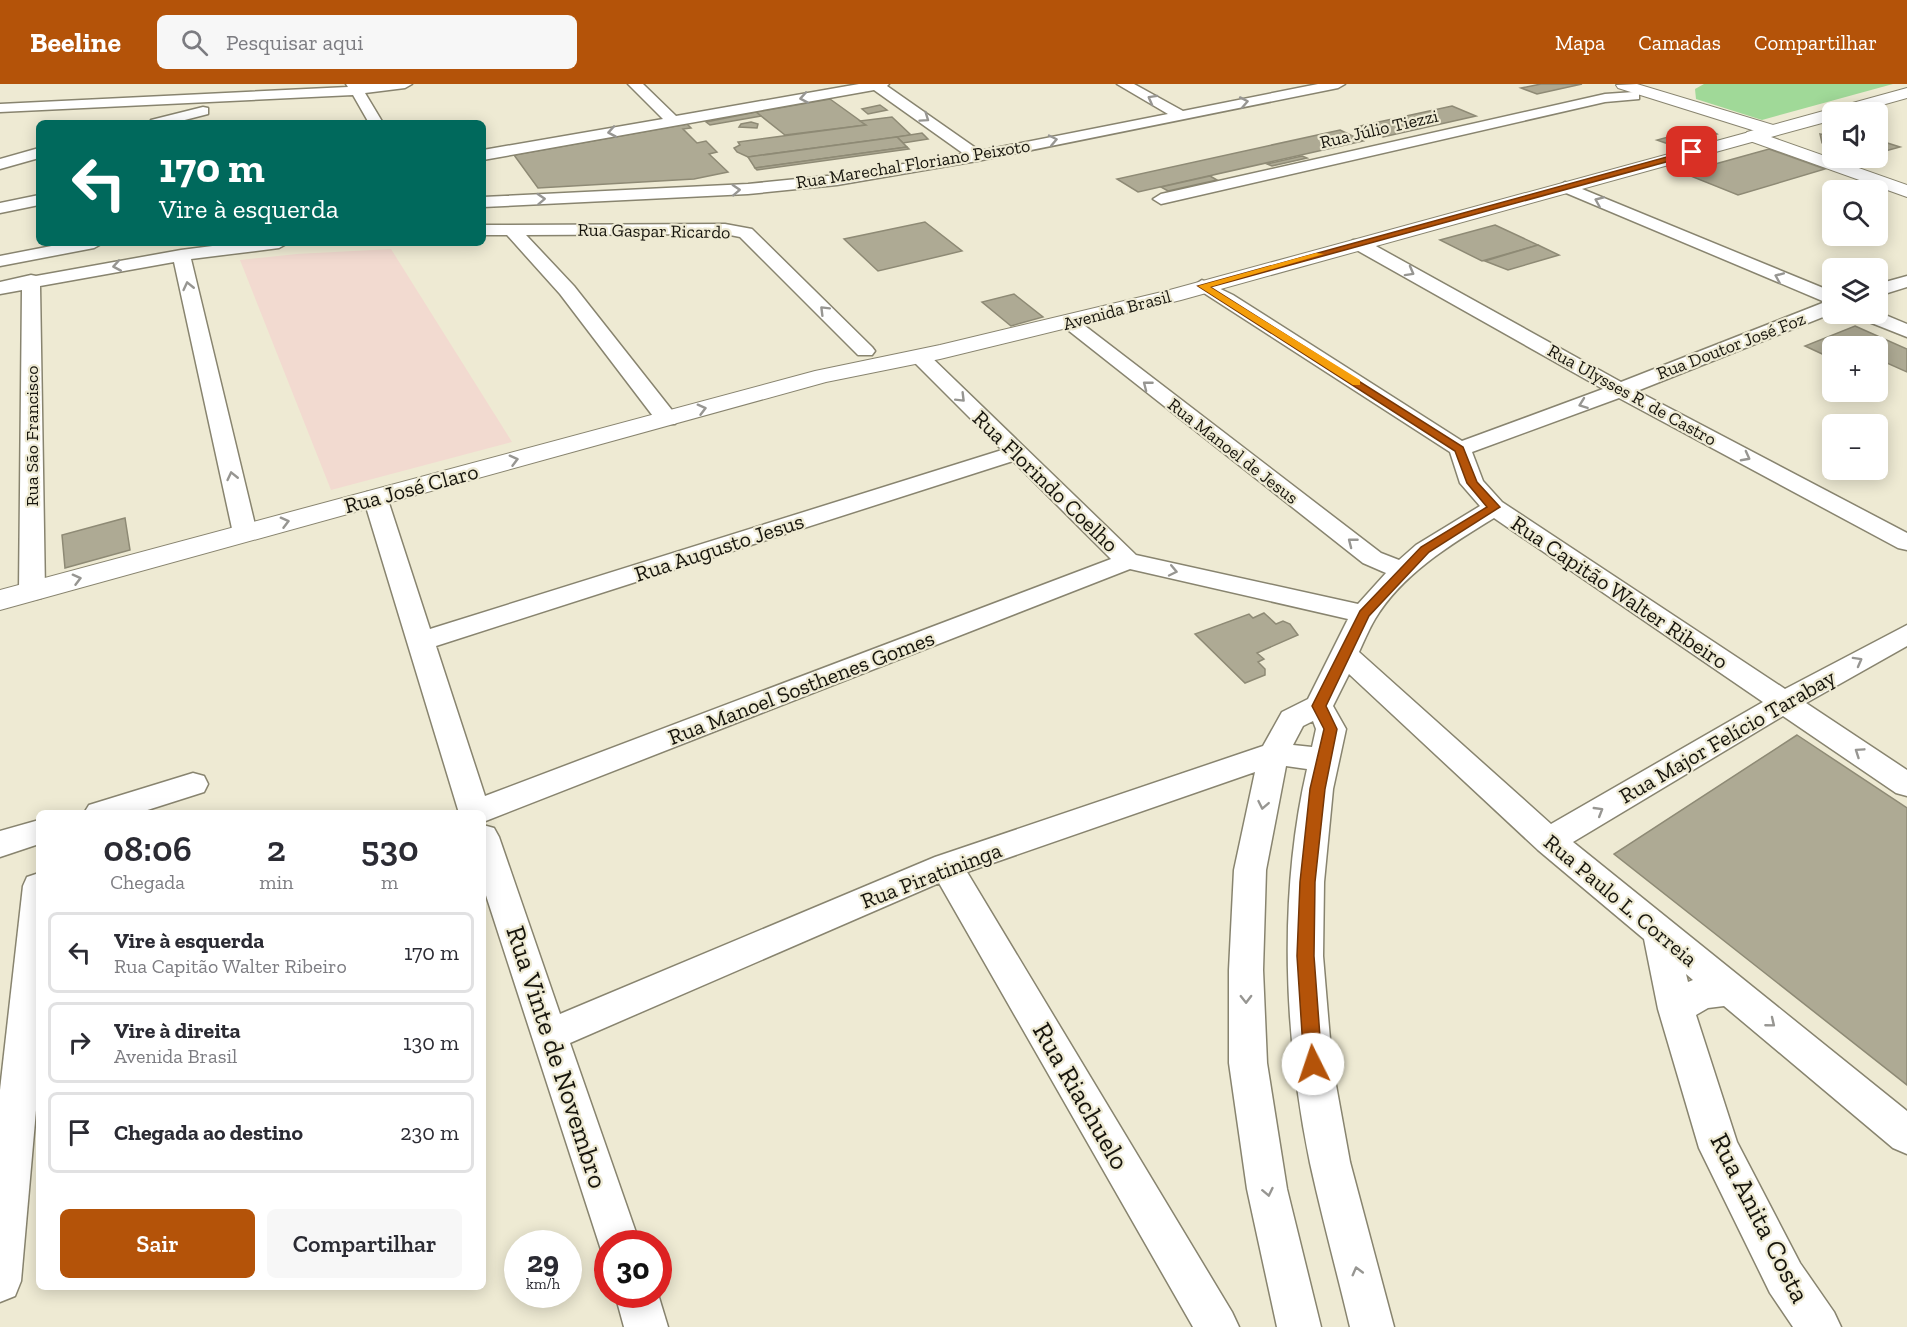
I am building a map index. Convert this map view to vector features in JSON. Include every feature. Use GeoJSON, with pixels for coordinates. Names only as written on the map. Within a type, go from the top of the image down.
{"type":"FeatureCollection","features":[{"type":"Feature","properties":{"kind":"street"},"geometry":{"type":"LineString","coordinates":[[0,108],[259,96],[405,84]]}},
{"type":"Feature","properties":{"kind":"street"},"geometry":{"type":"LineString","coordinates":[[635,84],[673,121]]}},
{"type":"Feature","properties":{"kind":"street"},"geometry":{"type":"LineString","coordinates":[[486,153],[878,84],[977,156]]}},
{"type":"Feature","properties":{"kind":"street"},"geometry":{"type":"LineString","coordinates":[[1124,84],[1179,114]]}},
{"type":"Feature","properties":{"kind":"street","name":"Rua Marechal Floriano Peixoto"},"geometry":{"type":"LineString","coordinates":[[486,202],[748,189],[837,180],[977,156],[1338,84]]}},
{"type":"Feature","properties":{"kind":"street"},"geometry":{"type":"LineString","coordinates":[[355,88],[374,120]]}},
{"type":"Feature","properties":{"kind":"street"},"geometry":{"type":"LineString","coordinates":[[1660,88],[1822,147]]}},
{"type":"Feature","properties":{"kind":"street","name":"Rua Júlio Tiezzi"},"geometry":{"type":"LineString","coordinates":[[1161,199],[1620,90],[1660,88]]}},
{"type":"Feature","properties":{"kind":"street"},"geometry":{"type":"LineString","coordinates":[[1620,90],[1907,191]]}},
{"type":"Feature","properties":{"kind":"street"},"geometry":{"type":"LineString","coordinates":[[0,102],[42,92]]}},
{"type":"Feature","properties":{"kind":"street"},"geometry":{"type":"LineString","coordinates":[[1876,102],[1907,93]]}},
{"type":"Feature","properties":{"kind":"street"},"geometry":{"type":"LineString","coordinates":[[167,120],[259,96]]}},
{"type":"Feature","properties":{"kind":"street","name":"Avenida Brasil"},"geometry":{"type":"LineString","coordinates":[[920,357],[1069,323],[1822,118]]}},
{"type":"Feature","properties":{"kind":"street"},"geometry":{"type":"LineString","coordinates":[[0,164],[36,154]]}},
{"type":"Feature","properties":{"kind":"street"},"geometry":{"type":"LineString","coordinates":[[1880,168],[1907,177]]}},
{"type":"Feature","properties":{"kind":"street"},"geometry":{"type":"LineString","coordinates":[[1565,187],[1822,294]]}},
{"type":"Feature","properties":{"kind":"street"},"geometry":{"type":"LineString","coordinates":[[0,208],[36,196]]}},
{"type":"Feature","properties":{"kind":"street","name":"Rua Gaspar Ricardo"},"geometry":{"type":"LineString","coordinates":[[486,230],[725,229],[747,233],[865,351]]}},
{"type":"Feature","properties":{"kind":"street"},"geometry":{"type":"LineString","coordinates":[[512,230],[567,290],[667,419]]}},
{"type":"Feature","properties":{"kind":"street","name":"Rua Ulysses R. de Castro"},"geometry":{"type":"LineString","coordinates":[[1359,244],[1620,390],[1907,543]]}},
{"type":"Feature","properties":{"kind":"street"},"geometry":{"type":"LineString","coordinates":[[0,261],[78,246]]}},
{"type":"Feature","properties":{"kind":"street"},"geometry":{"type":"LineString","coordinates":[[0,288],[32,280],[181,255],[254,246]]}},
{"type":"Feature","properties":{"kind":"street"},"geometry":{"type":"LineString","coordinates":[[181,255],[245,533]]}},
{"type":"Feature","properties":{"kind":"street","name":"Rua São Francisco"},"geometry":{"type":"LineString","coordinates":[[32,280],[32,592]]}},
{"type":"Feature","properties":{"kind":"street"},"geometry":{"type":"LineString","coordinates":[[1888,287],[1907,280]]}},
{"type":"Feature","properties":{"kind":"street"},"geometry":{"type":"LineString","coordinates":[[1202,286],[1226,299],[1460,449]]}},
{"type":"Feature","properties":{"kind":"street","name":"Rua Doutor José Foz"},"geometry":{"type":"LineString","coordinates":[[1460,449],[1620,390],[1822,310]]}},
{"type":"Feature","properties":{"kind":"street","name":"Rua Manoel de Jesus"},"geometry":{"type":"LineString","coordinates":[[1069,323],[1372,558],[1402,571]]}},
{"type":"Feature","properties":{"kind":"street"},"geometry":{"type":"LineString","coordinates":[[1888,323],[1907,331]]}},
{"type":"Feature","properties":{"kind":"street"},"geometry":{"type":"LineString","coordinates":[[865,351],[920,357]]}},
{"type":"Feature","properties":{"kind":"street","name":"Rua José Claro"},"geometry":{"type":"LineString","coordinates":[[823,376],[865,351]]}},
{"type":"Feature","properties":{"kind":"street","name":"Rua José Claro"},"geometry":{"type":"LineString","coordinates":[[0,600],[823,376],[920,357]]}},
{"type":"Feature","properties":{"kind":"street","name":"Rua Florindo Coelho"},"geometry":{"type":"LineString","coordinates":[[920,357],[1128,561],[1364,614]]}},
{"type":"Feature","properties":{"kind":"street","name":"Rua Capitão Walter Ribeiro"},"geometry":{"type":"LineString","coordinates":[[1460,449],[1472,483],[1494,507],[1907,785]]}},
{"type":"Feature","properties":{"kind":"street","name":"Rua Augusto Jesus"},"geometry":{"type":"LineString","coordinates":[[421,641],[1016,453]]}},
{"type":"Feature","properties":{"kind":"street","name":"Rua Vinte de Novembro"},"geometry":{"type":"LineString","coordinates":[[375,497],[475,810]]}},
{"type":"Feature","properties":{"kind":"street"},"geometry":{"type":"LineString","coordinates":[[1299,1327],[1268,1189],[1248,1064],[1246,970],[1250,870],[1274,754],[1292,720],[1319,706],[1364,614],[1402,571],[1425,550],[1494,507]]}},
{"type":"Feature","properties":{"kind":"street","name":"Rua Manoel Sosthenes Gomes"},"geometry":{"type":"LineString","coordinates":[[486,818],[1128,561]]}},
{"type":"Feature","properties":{"kind":"street","name":"Rua Major Felício Tarabay"},"geometry":{"type":"LineString","coordinates":[[1549,841],[1784,702],[1907,634]]}},
{"type":"Feature","properties":{"kind":"street","name":"Rua Paulo L. Correia"},"geometry":{"type":"LineString","coordinates":[[1344,654],[1549,841],[1907,1135]]}},
{"type":"Feature","properties":{"kind":"street"},"geometry":{"type":"LineString","coordinates":[[1319,706],[1330,729],[1318,789],[1308,882],[1306,956],[1313,1064],[1330,1162],[1372,1327]]}},
{"type":"Feature","properties":{"kind":"street","name":"Rua Piratininga"},"geometry":{"type":"LineString","coordinates":[[549,1035],[945,866],[1274,754],[1324,760]]}},
{"type":"Feature","properties":{"kind":"street"},"geometry":{"type":"LineString","coordinates":[[110,810],[193,784]]}},
{"type":"Feature","properties":{"kind":"street"},"geometry":{"type":"LineString","coordinates":[[0,844],[36,833]]}},
{"type":"Feature","properties":{"kind":"street","name":"Rua Vinte de Novembro"},"geometry":{"type":"LineString","coordinates":[[486,845],[614,1230]]}},
{"type":"Feature","properties":{"kind":"street","name":"Rua Riachuelo"},"geometry":{"type":"LineString","coordinates":[[945,866],[1217,1327]]}},
{"type":"Feature","properties":{"kind":"street"},"geometry":{"type":"LineString","coordinates":[[0,1281],[36,916]]}},
{"type":"Feature","properties":{"kind":"street","name":"Rua Anita Costa"},"geometry":{"type":"LineString","coordinates":[[1660,933],[1676,1010],[1719,1148],[1785,1278],[1819,1327]]}},
{"type":"Feature","properties":{"kind":"street"},"geometry":{"type":"LineString","coordinates":[[1676,1010],[1701,993],[1731,990]]}},
{"type":"Feature","properties":{"kind":"street"},"geometry":{"type":"LineString","coordinates":[[640,1308],[646,1327]]}},
{"type":"Feature","properties":{"kind":"shaded area"},"geometry":{"type":"Polygon","coordinates":[[[391,249],[512,442],[331,490],[240,260],[297,254],[391,249]]]}},
{"type":"Feature","properties":{"kind":"green space"},"geometry":{"type":"Polygon","coordinates":[[[1704,84],[1893,84],[1762,120],[1696,99],[1695,89],[1704,84]]]}},
{"type":"Feature","properties":{"kind":"building"},"geometry":{"type":"Polygon","coordinates":[[[1541,84],[1582,84],[1537,94],[1521,88],[1541,84]]]}},
{"type":"Feature","properties":{"kind":"building"},"geometry":{"type":"Polygon","coordinates":[[[830,99],[866,125],[785,135],[756,112],[830,99]]]}},
{"type":"Feature","properties":{"kind":"building"},"geometry":{"type":"Polygon","coordinates":[[[880,105],[887,110],[868,114],[862,109],[880,105]]]}},
{"type":"Feature","properties":{"kind":"building"},"geometry":{"type":"Polygon","coordinates":[[[1452,106],[1476,116],[1383,137],[1360,126],[1452,106]]]}},
{"type":"Feature","properties":{"kind":"building"},"geometry":{"type":"Polygon","coordinates":[[[756,112],[761,116],[710,125],[706,122],[756,112]]]}},
{"type":"Feature","properties":{"kind":"building"},"geometry":{"type":"Polygon","coordinates":[[[892,117],[911,135],[748,157],[734,148],[740,145],[738,142],[866,125],[860,121],[892,117]]]}},
{"type":"Feature","properties":{"kind":"building"},"geometry":{"type":"Polygon","coordinates":[[[751,122],[758,124],[757,128],[739,127],[741,124],[751,122]]]}},
{"type":"Feature","properties":{"kind":"building"},"geometry":{"type":"Polygon","coordinates":[[[687,124],[691,128],[683,129],[697,143],[706,141],[717,152],[709,154],[728,172],[694,179],[538,188],[514,155],[687,124]]]}},
{"type":"Feature","properties":{"kind":"building"},"geometry":{"type":"Polygon","coordinates":[[[1705,127],[1717,134],[1674,146],[1657,140],[1705,127]]]}},
{"type":"Feature","properties":{"kind":"building"},"geometry":{"type":"Polygon","coordinates":[[[1340,130],[1363,141],[1138,192],[1117,179],[1340,130]]]}},
{"type":"Feature","properties":{"kind":"building"},"geometry":{"type":"Polygon","coordinates":[[[922,133],[928,139],[903,143],[897,137],[922,133]]]}},
{"type":"Feature","properties":{"kind":"building"},"geometry":{"type":"Polygon","coordinates":[[[897,137],[907,147],[755,168],[748,157],[897,137]]]}},
{"type":"Feature","properties":{"kind":"building"},"geometry":{"type":"Polygon","coordinates":[[[1888,143],[1900,147],[1888,150],[1888,143]]]}},
{"type":"Feature","properties":{"kind":"building"},"geometry":{"type":"Polygon","coordinates":[[[907,147],[909,149],[757,170],[755,168],[907,147]]]}},
{"type":"Feature","properties":{"kind":"building"},"geometry":{"type":"Polygon","coordinates":[[[1769,149],[1825,169],[1738,195],[1683,173],[1769,149]]]}},
{"type":"Feature","properties":{"kind":"building"},"geometry":{"type":"Polygon","coordinates":[[[1302,156],[1307,158],[1272,166],[1267,164],[1302,156]]]}},
{"type":"Feature","properties":{"kind":"building"},"geometry":{"type":"Polygon","coordinates":[[[1210,176],[1217,180],[1168,191],[1161,187],[1210,176]]]}},
{"type":"Feature","properties":{"kind":"building"},"geometry":{"type":"Polygon","coordinates":[[[925,222],[962,251],[878,271],[844,239],[925,222]]]}},
{"type":"Feature","properties":{"kind":"building"},"geometry":{"type":"Polygon","coordinates":[[[1495,225],[1538,245],[1482,261],[1440,240],[1495,225]]]}},
{"type":"Feature","properties":{"kind":"building"},"geometry":{"type":"Polygon","coordinates":[[[1538,245],[1559,255],[1508,270],[1485,261],[1538,245]]]}},
{"type":"Feature","properties":{"kind":"building"},"geometry":{"type":"Polygon","coordinates":[[[1014,294],[1043,317],[1011,326],[982,302],[1014,294]]]}},
{"type":"Feature","properties":{"kind":"building"},"geometry":{"type":"Polygon","coordinates":[[[1855,326],[1878,336],[1830,336],[1855,326]]]}},
{"type":"Feature","properties":{"kind":"building"},"geometry":{"type":"Polygon","coordinates":[[[1822,339],[1822,354],[1805,346],[1822,339]]]}},
{"type":"Feature","properties":{"kind":"building"},"geometry":{"type":"Polygon","coordinates":[[[1888,341],[1907,349],[1907,372],[1888,363],[1888,341]]]}},
{"type":"Feature","properties":{"kind":"building"},"geometry":{"type":"Polygon","coordinates":[[[125,518],[130,550],[65,568],[62,535],[125,518]]]}},
{"type":"Feature","properties":{"kind":"building"},"geometry":{"type":"Polygon","coordinates":[[[1264,613],[1276,624],[1283,621],[1290,624],[1298,635],[1257,653],[1264,659],[1258,662],[1265,669],[1265,675],[1245,683],[1195,634],[1249,614],[1253,618],[1264,613]]]}},
{"type":"Feature","properties":{"kind":"building"},"geometry":{"type":"Polygon","coordinates":[[[1797,735],[1907,808],[1907,1085],[1614,854],[1797,735]]]}},
{"type":"Feature","properties":{"kind":"slow traffic"},"geometry":{"type":"LineString","coordinates":[[1319,254],[1202,286],[1356,382]]}},
{"type":"Feature","properties":{"kind":"route"},"geometry":{"type":"LineString","coordinates":[[1313,1064],[1306,956],[1308,882],[1318,789],[1330,729],[1319,706],[1364,614],[1402,571],[1425,550],[1494,507],[1472,483],[1460,449],[1226,299],[1202,286],[1692,152]]}}]}
